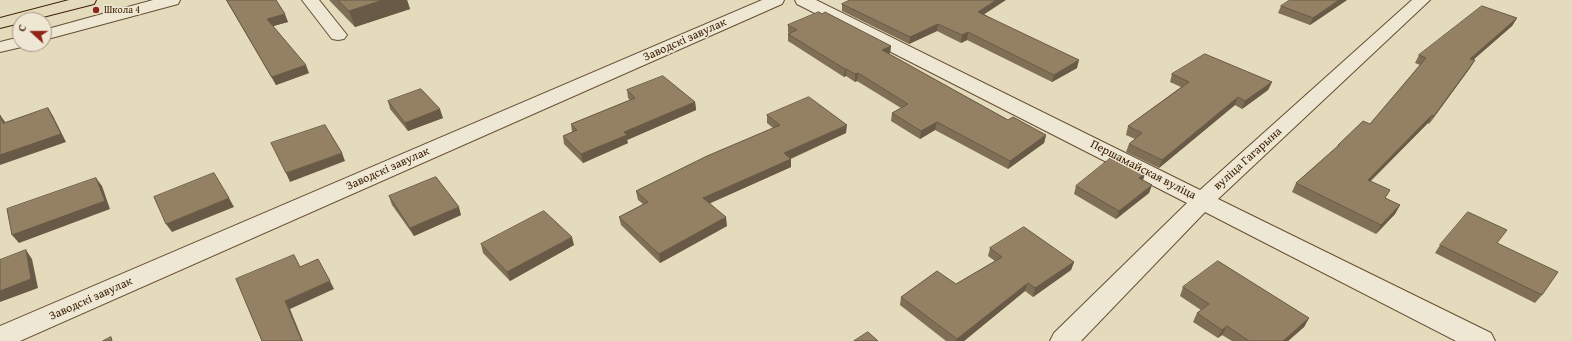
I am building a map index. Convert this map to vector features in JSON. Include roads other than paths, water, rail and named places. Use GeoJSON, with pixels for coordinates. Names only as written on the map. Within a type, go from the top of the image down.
{"type":"FeatureCollection","features":[{"type":"Feature","properties":{"kind":"main road"},"geometry":{"type":"LineString","coordinates":[[0,23],[88,0]]}},
{"type":"Feature","properties":{"kind":"street"},"geometry":{"type":"LineString","coordinates":[[52,33],[172,0]]}},
{"type":"Feature","properties":{"kind":"street"},"geometry":{"type":"LineString","coordinates":[[310,0],[338,36]]}},
{"type":"Feature","properties":{"kind":"street","name":"Заводскі завулак"},"geometry":{"type":"LineString","coordinates":[[0,338],[776,0]]}},
{"type":"Feature","properties":{"kind":"street","name":"Першамайская вуліца"},"geometry":{"type":"LineString","coordinates":[[803,0],[1482,341]]}},
{"type":"Feature","properties":{"kind":"street","name":"вуліца Гагарына"},"geometry":{"type":"LineString","coordinates":[[1064,341],[1203,200],[1422,0]]}},
{"type":"Feature","properties":{"kind":"street"},"geometry":{"type":"LineString","coordinates":[[0,47],[12,44]]}},
{"type":"Feature","properties":{"kind":"place","name":"Школа 4"},"geometry":{"type":"Point","coordinates":[96,10]}}]}
